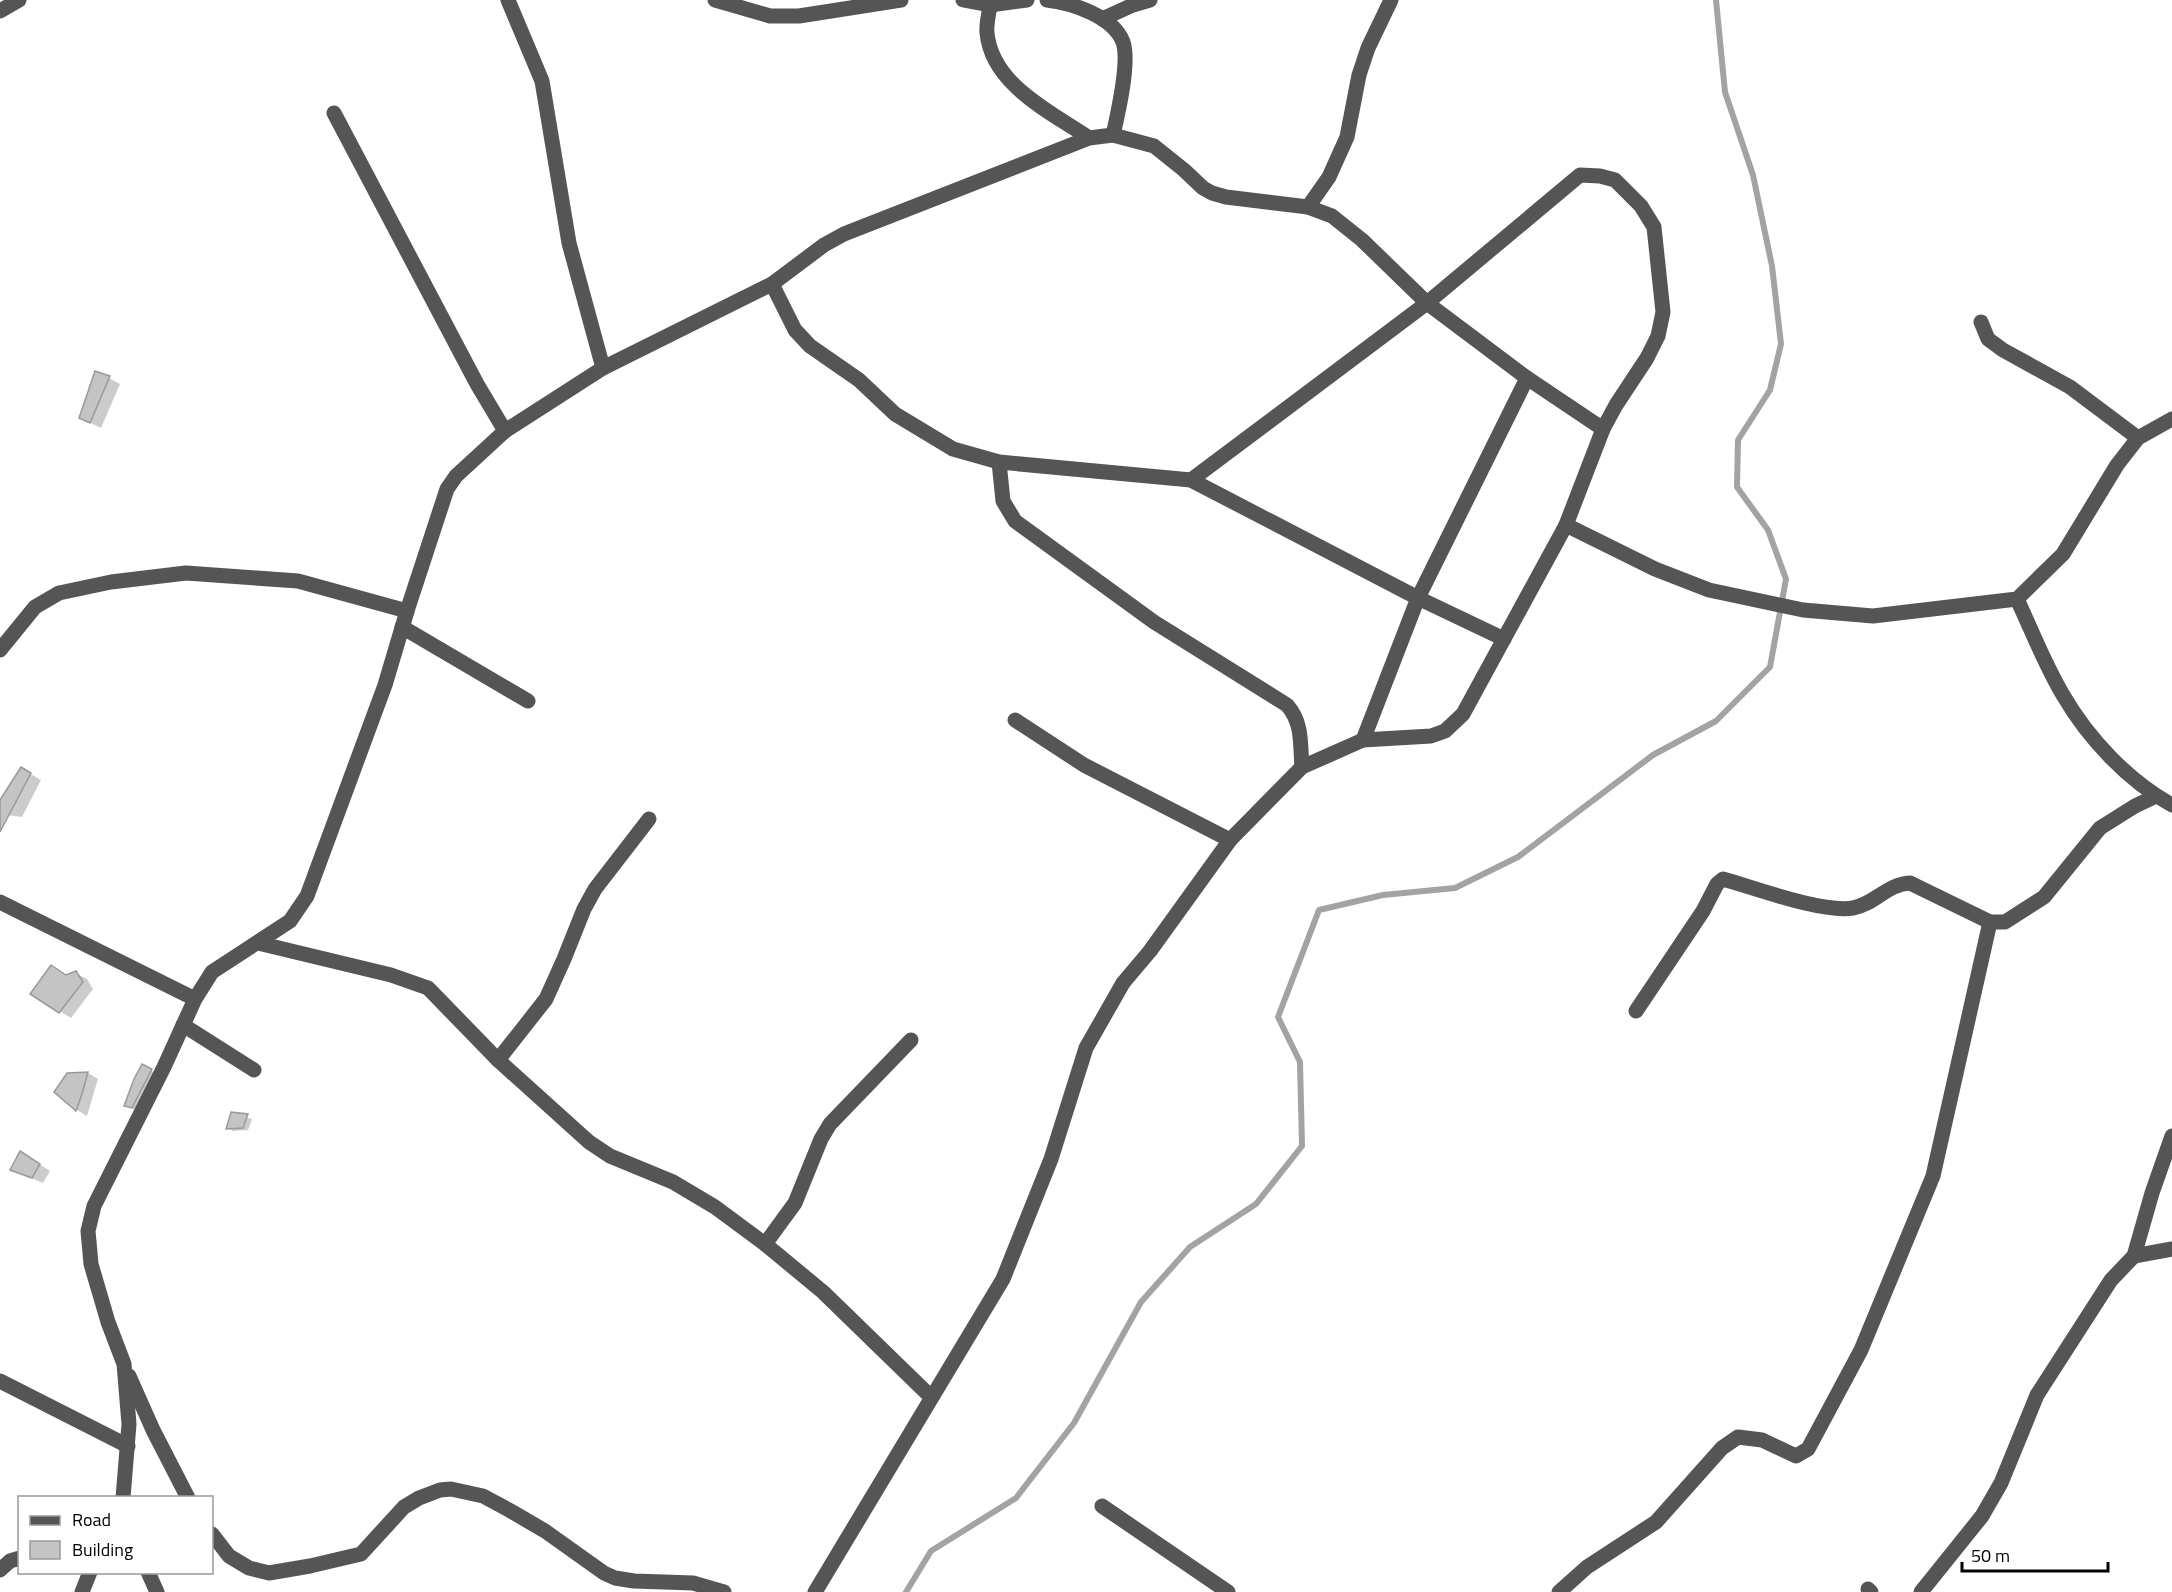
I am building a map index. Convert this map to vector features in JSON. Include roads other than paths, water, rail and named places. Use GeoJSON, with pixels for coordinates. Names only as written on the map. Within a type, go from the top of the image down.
{"type":"FeatureCollection","features":[{"type":"Feature","properties":{"kind":"street"},"geometry":{"type":"LineString","coordinates":[[0,11],[19,0]]}},
{"type":"Feature","properties":{"kind":"street"},"geometry":{"type":"LineString","coordinates":[[508,0],[542,81],[569,243],[603,368]]}},
{"type":"Feature","properties":{"kind":"street"},"geometry":{"type":"LineString","coordinates":[[715,0],[770,16],[799,16],[901,0]]}},
{"type":"Feature","properties":{"kind":"street"},"geometry":{"type":"LineString","coordinates":[[963,0],[990,5],[1027,0]]}},
{"type":"Feature","properties":{"kind":"street"},"geometry":{"type":"LineString","coordinates":[[1047,0],[1079,7],[1102,19],[1119,34],[1124,44],[1122,82],[1113,135]]}},
{"type":"Feature","properties":{"kind":"street"},"geometry":{"type":"LineString","coordinates":[[1102,19],[1150,0]]}},
{"type":"Feature","properties":{"kind":"street"},"geometry":{"type":"LineString","coordinates":[[1308,207],[1329,177],[1347,137],[1359,75],[1368,48],[1391,0]]}},
{"type":"Feature","properties":{"kind":"street"},"geometry":{"type":"LineString","coordinates":[[990,5],[987,31],[991,52],[1005,74],[1024,95],[1089,138]]}},
{"type":"Feature","properties":{"kind":"street"},"geometry":{"type":"LineString","coordinates":[[334,113],[477,384],[505,431]]}},
{"type":"Feature","properties":{"kind":"street"},"geometry":{"type":"LineString","coordinates":[[187,1496],[153,1430],[108,1322],[91,1264],[88,1231],[94,1206],[195,999],[212,972],[290,921],[308,896],[385,685],[406,610],[447,489],[466,465],[505,431],[603,368],[772,284],[824,245],[844,234],[1089,138],[1113,135],[1154,146],[1212,193],[1226,197],[1308,207],[1332,216],[1362,240],[1427,303],[1527,378],[1603,429]]}},
{"type":"Feature","properties":{"kind":"street"},"geometry":{"type":"LineString","coordinates":[[815,1592],[1003,1279],[1051,1159],[1086,1048],[1124,983],[1150,951],[1230,840],[1302,767],[1363,740],[1431,736],[1445,731],[1462,714],[1566,525],[1603,429],[1658,336],[1663,312],[1654,227],[1641,206],[1615,180],[1600,176],[1580,175],[1427,303],[1191,480]]}},
{"type":"Feature","properties":{"kind":"street"},"geometry":{"type":"LineString","coordinates":[[772,284],[795,330],[810,346],[859,380],[895,414],[954,449],[999,462],[1191,480],[1418,598],[1504,639]]}},
{"type":"Feature","properties":{"kind":"street"},"geometry":{"type":"LineString","coordinates":[[1982,322],[1988,339],[2003,350],[2070,387],[2139,438]]}},
{"type":"Feature","properties":{"kind":"street"},"geometry":{"type":"LineString","coordinates":[[1363,740],[1418,598],[1527,378]]}},
{"type":"Feature","properties":{"kind":"street"},"geometry":{"type":"LineString","coordinates":[[1566,525],[1655,569],[1709,590],[1803,610],[1874,616],[2017,599],[2063,554],[2117,465],[2139,438],[2172,419]]}},
{"type":"Feature","properties":{"kind":"street"},"geometry":{"type":"LineString","coordinates":[[999,462],[1004,501],[1015,521],[1154,622],[1287,705],[1295,714],[1299,726],[1302,767]]}},
{"type":"Feature","properties":{"kind":"street"},"geometry":{"type":"LineString","coordinates":[[0,651],[35,607],[59,593],[111,582],[186,573],[298,581],[406,610]]}},
{"type":"Feature","properties":{"kind":"street"},"geometry":{"type":"LineString","coordinates":[[2017,599],[2062,694],[2087,731],[2123,768],[2156,796],[2172,805]]}},
{"type":"Feature","properties":{"kind":"street"},"geometry":{"type":"LineString","coordinates":[[402,627],[528,701]]}},
{"type":"Feature","properties":{"kind":"street"},"geometry":{"type":"LineString","coordinates":[[1015,720],[1084,765],[1230,840]]}},
{"type":"Feature","properties":{"kind":"street"},"geometry":{"type":"LineString","coordinates":[[1636,1011],[1703,911],[1717,884],[1723,879],[1832,908],[1851,908],[1867,904],[1884,891],[1902,883],[1910,883],[1990,922],[2005,922],[2044,897],[2100,828],[2156,796]]}},
{"type":"Feature","properties":{"kind":"street"},"geometry":{"type":"LineString","coordinates":[[498,1060],[546,999],[584,909],[595,889],[649,819]]}},
{"type":"Feature","properties":{"kind":"street"},"geometry":{"type":"LineString","coordinates":[[0,902],[195,999]]}},
{"type":"Feature","properties":{"kind":"street"},"geometry":{"type":"LineString","coordinates":[[1559,1592],[1587,1567],[1656,1522],[1722,1448],[1738,1437],[1762,1440],[1797,1456],[1808,1449],[1861,1350],[1933,1176],[1990,922]]}},
{"type":"Feature","properties":{"kind":"street"},"geometry":{"type":"LineString","coordinates":[[258,943],[421,984],[428,988],[449,1007],[498,1060],[589,1142],[610,1156],[673,1182],[715,1207],[765,1244],[823,1292],[931,1397]]}},
{"type":"Feature","properties":{"kind":"street"},"geometry":{"type":"LineString","coordinates":[[183,1025],[254,1070]]}},
{"type":"Feature","properties":{"kind":"street"},"geometry":{"type":"LineString","coordinates":[[765,1244],[795,1203],[821,1138],[830,1124],[911,1040]]}},
{"type":"Feature","properties":{"kind":"street"},"geometry":{"type":"LineString","coordinates":[[1926,1591],[1982,1516],[2001,1484],[2037,1395],[2111,1280],[2134,1257],[2152,1193],[2172,1136]]}},
{"type":"Feature","properties":{"kind":"street"},"geometry":{"type":"LineString","coordinates":[[2134,1257],[2172,1249]]}},
{"type":"Feature","properties":{"kind":"street"},"geometry":{"type":"LineString","coordinates":[[123,1496],[129,1424],[124,1364]]}},
{"type":"Feature","properties":{"kind":"street"},"geometry":{"type":"LineString","coordinates":[[0,1382],[128,1446]]}},
{"type":"Feature","properties":{"kind":"street"},"geometry":{"type":"LineString","coordinates":[[213,1535],[229,1556],[249,1568],[269,1573],[321,1564],[361,1554],[405,1507],[419,1498],[440,1490],[451,1489],[483,1496],[509,1510],[615,1578],[693,1583],[724,1592]]}},
{"type":"Feature","properties":{"kind":"street"},"geometry":{"type":"LineString","coordinates":[[1102,1506],[1228,1592]]}},
{"type":"Feature","properties":{"kind":"street"},"geometry":{"type":"LineString","coordinates":[[0,1570],[10,1561],[18,1559]]}},
{"type":"Feature","properties":{"kind":"street"},"geometry":{"type":"LineString","coordinates":[[82,1592],[89,1574]]}},
{"type":"Feature","properties":{"kind":"street"},"geometry":{"type":"LineString","coordinates":[[149,1574],[157,1592]]}},
{"type":"Feature","properties":{"kind":"waterway"},"geometry":{"type":"LineString","coordinates":[[906,1592],[931,1551],[1016,1498],[1074,1423],[1141,1302],[1190,1247],[1256,1204],[1302,1146],[1300,1062],[1278,1017],[1319,910],[1383,895],[1455,888],[1518,857],[1653,755],[1716,721],[1770,667],[1786,579],[1768,530],[1737,487],[1738,440],[1770,390],[1781,344],[1772,266],[1753,175],[1725,92],[1716,0]]}}]}
